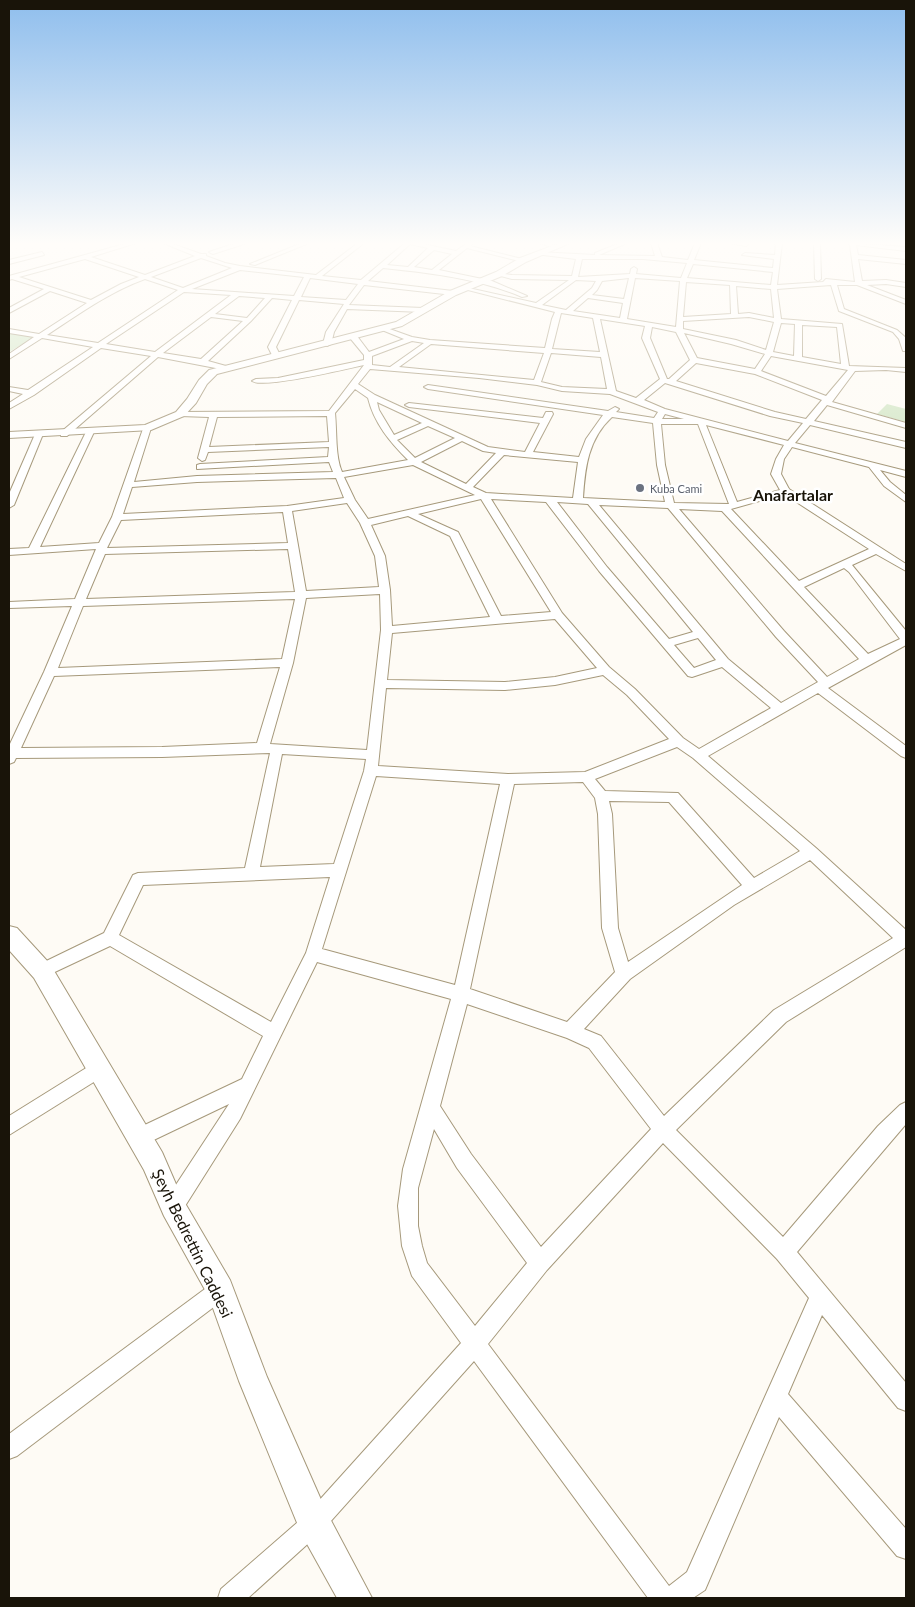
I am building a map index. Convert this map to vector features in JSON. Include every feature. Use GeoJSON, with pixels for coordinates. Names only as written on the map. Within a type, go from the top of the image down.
{"type":"FeatureCollection","features":[{"type":"Feature","properties":{"kind":"main road"},"geometry":{"type":"LineString","coordinates":[[9,435],[64,434],[147,428],[180,414],[192,401],[203,382],[213,372],[276,355],[354,338],[399,324],[409,318]]}},
{"type":"Feature","properties":{"kind":"main road","name":"Şeyh Bedrettin Caddesi"},"geometry":{"type":"LineString","coordinates":[[9,935],[42,971],[153,1161],[173,1207],[220,1290],[254,1381],[314,1523],[355,1598]]}},
{"type":"Feature","properties":{"kind":"street"},"geometry":{"type":"LineString","coordinates":[[9,357],[69,318]]}},
{"type":"Feature","properties":{"kind":"street"},"geometry":{"type":"LineString","coordinates":[[9,407],[141,318]]}},
{"type":"Feature","properties":{"kind":"street"},"geometry":{"type":"LineString","coordinates":[[64,434],[156,354],[205,318]]}},
{"type":"Feature","properties":{"kind":"street"},"geometry":{"type":"LineString","coordinates":[[236,318],[249,320]]}},
{"type":"Feature","properties":{"kind":"street"},"geometry":{"type":"LineString","coordinates":[[276,355],[272,347],[286,318]]}},
{"type":"Feature","properties":{"kind":"street"},"geometry":{"type":"LineString","coordinates":[[327,344],[330,332],[339,318]]}},
{"type":"Feature","properties":{"kind":"street"},"geometry":{"type":"LineString","coordinates":[[537,383],[548,352],[556,318]]}},
{"type":"Feature","properties":{"kind":"street"},"geometry":{"type":"LineString","coordinates":[[596,318],[612,392]]}},
{"type":"Feature","properties":{"kind":"street"},"geometry":{"type":"LineString","coordinates":[[609,318],[680,330],[734,342],[770,353],[849,368],[906,370]]}},
{"type":"Feature","properties":{"kind":"street"},"geometry":{"type":"LineString","coordinates":[[694,360],[680,330],[682,319],[700,318]]}},
{"type":"Feature","properties":{"kind":"street"},"geometry":{"type":"LineString","coordinates":[[763,318],[799,323],[840,325]]}},
{"type":"Feature","properties":{"kind":"street"},"geometry":{"type":"LineString","coordinates":[[757,372],[770,353],[778,318]]}},
{"type":"Feature","properties":{"kind":"street"},"geometry":{"type":"LineString","coordinates":[[840,318],[840,325],[849,368],[828,401],[789,445],[780,459],[776,474],[785,491],[906,568]]}},
{"type":"Feature","properties":{"kind":"street"},"geometry":{"type":"LineString","coordinates":[[862,318],[895,331],[902,338],[906,349]]}},
{"type":"Feature","properties":{"kind":"street"},"geometry":{"type":"LineString","coordinates":[[203,362],[249,320]]}},
{"type":"Feature","properties":{"kind":"street"},"geometry":{"type":"LineString","coordinates":[[798,358],[799,323]]}},
{"type":"Feature","properties":{"kind":"street"},"geometry":{"type":"LineString","coordinates":[[649,325],[646,338],[667,381],[773,414],[906,445]]}},
{"type":"Feature","properties":{"kind":"street"},"geometry":{"type":"LineString","coordinates":[[895,331],[903,327]]}},
{"type":"Feature","properties":{"kind":"street"},"geometry":{"type":"LineString","coordinates":[[384,329],[411,339],[430,342],[604,355]]}},
{"type":"Feature","properties":{"kind":"street"},"geometry":{"type":"LineString","coordinates":[[9,331],[203,362],[223,368]]}},
{"type":"Feature","properties":{"kind":"street"},"geometry":{"type":"LineString","coordinates":[[354,338],[368,361],[393,368],[537,383],[562,389],[612,392],[662,411],[701,422],[906,474]]}},
{"type":"Feature","properties":{"kind":"street"},"geometry":{"type":"LineString","coordinates":[[256,381],[278,380],[368,361],[411,339]]}},
{"type":"Feature","properties":{"kind":"street"},"geometry":{"type":"LineString","coordinates":[[393,368],[430,342]]}},
{"type":"Feature","properties":{"kind":"street"},"geometry":{"type":"LineString","coordinates":[[638,402],[694,360],[757,372],[828,401],[906,426]]}},
{"type":"Feature","properties":{"kind":"street"},"geometry":{"type":"LineString","coordinates":[[173,1207],[234,1113],[313,954],[371,771],[387,630],[385,590],[380,556],[365,523],[350,500],[332,459],[334,444],[331,412],[368,361]]}},
{"type":"Feature","properties":{"kind":"street"},"geometry":{"type":"LineString","coordinates":[[415,399],[437,372]]}},
{"type":"Feature","properties":{"kind":"street"},"geometry":{"type":"LineString","coordinates":[[353,384],[372,397],[555,405],[657,421],[701,422]]}},
{"type":"Feature","properties":{"kind":"street"},"geometry":{"type":"LineString","coordinates":[[9,389],[31,393]]}},
{"type":"Feature","properties":{"kind":"street"},"geometry":{"type":"LineString","coordinates":[[528,454],[562,389]]}},
{"type":"Feature","properties":{"kind":"street"},"geometry":{"type":"LineString","coordinates":[[230,1598],[314,1523],[474,1344],[540,1263],[663,1130],[780,1016],[906,939],[811,852],[698,755],[678,741],[631,692],[605,670],[558,615],[484,496],[414,462],[392,440],[375,410],[372,397]]}},
{"type":"Feature","properties":{"kind":"street"},"geometry":{"type":"LineString","coordinates":[[415,399],[545,421]]}},
{"type":"Feature","properties":{"kind":"street"},"geometry":{"type":"LineString","coordinates":[[415,399],[428,423],[486,449],[582,460]]}},
{"type":"Feature","properties":{"kind":"street"},"geometry":{"type":"LineString","coordinates":[[578,500],[582,460],[593,432],[609,414],[627,399]]}},
{"type":"Feature","properties":{"kind":"street"},"geometry":{"type":"LineString","coordinates":[[662,411],[657,421],[661,465],[670,504],[731,574],[823,686],[906,753]]}},
{"type":"Feature","properties":{"kind":"street"},"geometry":{"type":"LineString","coordinates":[[180,414],[331,412]]}},
{"type":"Feature","properties":{"kind":"street"},"geometry":{"type":"LineString","coordinates":[[197,480],[214,415]]}},
{"type":"Feature","properties":{"kind":"street"},"geometry":{"type":"LineString","coordinates":[[701,422],[729,507],[867,660]]}},
{"type":"Feature","properties":{"kind":"street"},"geometry":{"type":"LineString","coordinates":[[392,440],[428,423]]}},
{"type":"Feature","properties":{"kind":"street"},"geometry":{"type":"LineString","coordinates":[[147,428],[144,442],[117,517],[101,548],[50,672],[10,757],[262,748],[373,755]]}},
{"type":"Feature","properties":{"kind":"street"},"geometry":{"type":"LineString","coordinates":[[32,550],[90,432]]}},
{"type":"Feature","properties":{"kind":"street"},"geometry":{"type":"LineString","coordinates":[[9,505],[39,434]]}},
{"type":"Feature","properties":{"kind":"street"},"geometry":{"type":"LineString","coordinates":[[129,485],[197,480],[340,475],[414,462],[461,438]]}},
{"type":"Feature","properties":{"kind":"street"},"geometry":{"type":"LineString","coordinates":[[204,450],[334,444]]}},
{"type":"Feature","properties":{"kind":"street"},"geometry":{"type":"LineString","coordinates":[[467,488],[502,452]]}},
{"type":"Feature","properties":{"kind":"street"},"geometry":{"type":"LineString","coordinates":[[200,467],[332,459]]}},
{"type":"Feature","properties":{"kind":"street"},"geometry":{"type":"LineString","coordinates":[[872,466],[891,490],[906,499]]}},
{"type":"Feature","properties":{"kind":"street"},"geometry":{"type":"LineString","coordinates":[[365,523],[484,496],[729,507],[785,491]]}},
{"type":"Feature","properties":{"kind":"street"},"geometry":{"type":"LineString","coordinates":[[549,499],[602,569],[692,672],[724,662]]}},
{"type":"Feature","properties":{"kind":"street"},"geometry":{"type":"LineString","coordinates":[[117,517],[287,509],[350,500]]}},
{"type":"Feature","properties":{"kind":"street"},"geometry":{"type":"LineString","coordinates":[[591,501],[724,662],[780,709]]}},
{"type":"Feature","properties":{"kind":"street"},"geometry":{"type":"LineString","coordinates":[[262,748],[287,663],[301,595],[287,509]]}},
{"type":"Feature","properties":{"kind":"street"},"geometry":{"type":"LineString","coordinates":[[409,513],[454,534],[498,620]]}},
{"type":"Feature","properties":{"kind":"street"},"geometry":{"type":"LineString","coordinates":[[9,552],[101,548],[293,546]]}},
{"type":"Feature","properties":{"kind":"street"},"geometry":{"type":"LineString","coordinates":[[799,585],[876,550]]}},
{"type":"Feature","properties":{"kind":"street"},"geometry":{"type":"LineString","coordinates":[[698,755],[906,640],[853,570],[846,565]]}},
{"type":"Feature","properties":{"kind":"street"},"geometry":{"type":"LineString","coordinates":[[9,605],[301,595],[385,590]]}},
{"type":"Feature","properties":{"kind":"street"},"geometry":{"type":"LineString","coordinates":[[387,630],[558,615]]}},
{"type":"Feature","properties":{"kind":"street"},"geometry":{"type":"LineString","coordinates":[[667,644],[701,634]]}},
{"type":"Feature","properties":{"kind":"street"},"geometry":{"type":"LineString","coordinates":[[50,672],[287,663]]}},
{"type":"Feature","properties":{"kind":"street"},"geometry":{"type":"LineString","coordinates":[[382,684],[505,686],[555,681],[605,670]]}},
{"type":"Feature","properties":{"kind":"street"},"geometry":{"type":"LineString","coordinates":[[371,771],[508,779],[586,777],[678,741]]}},
{"type":"Feature","properties":{"kind":"street"},"geometry":{"type":"LineString","coordinates":[[251,874],[276,749]]}},
{"type":"Feature","properties":{"kind":"street"},"geometry":{"type":"LineString","coordinates":[[586,777],[601,796],[605,814],[610,928],[624,974]]}},
{"type":"Feature","properties":{"kind":"street"},"geometry":{"type":"LineString","coordinates":[[508,779],[461,994],[431,1108],[410,1177],[406,1212],[407,1230],[419,1270],[663,1598]]}},
{"type":"Feature","properties":{"kind":"street"},"geometry":{"type":"LineString","coordinates":[[601,796],[673,796],[752,886]]}},
{"type":"Feature","properties":{"kind":"street"},"geometry":{"type":"LineString","coordinates":[[570,1031],[624,974],[705,916],[811,852]]}},
{"type":"Feature","properties":{"kind":"street"},"geometry":{"type":"LineString","coordinates":[[42,971],[110,938],[138,879],[339,870]]}},
{"type":"Feature","properties":{"kind":"street"},"geometry":{"type":"LineString","coordinates":[[110,938],[274,1032]]}},
{"type":"Feature","properties":{"kind":"street"},"geometry":{"type":"LineString","coordinates":[[313,954],[461,994],[570,1031],[596,1042],[663,1130],[784,1252],[906,1400]]}},
{"type":"Feature","properties":{"kind":"street"},"geometry":{"type":"LineString","coordinates":[[9,1126],[99,1069]]}},
{"type":"Feature","properties":{"kind":"street"},"geometry":{"type":"LineString","coordinates":[[139,1138],[248,1085]]}},
{"type":"Feature","properties":{"kind":"street"},"geometry":{"type":"LineString","coordinates":[[431,1108],[464,1161],[540,1263]]}},
{"type":"Feature","properties":{"kind":"street"},"geometry":{"type":"LineString","coordinates":[[784,1252],[884,1133],[906,1111]]}},
{"type":"Feature","properties":{"kind":"street"},"geometry":{"type":"LineString","coordinates":[[9,1448],[220,1290]]}},
{"type":"Feature","properties":{"kind":"street"},"geometry":{"type":"LineString","coordinates":[[673,1598],[696,1581],[820,1296]]}},
{"type":"Feature","properties":{"kind":"street"},"geometry":{"type":"LineString","coordinates":[[776,1397],[906,1547]]}},
{"type":"Feature","properties":{"kind":"green space"},"geometry":{"type":"Polygon","coordinates":[[[9,333],[35,337],[9,352],[9,333]]]}},
{"type":"Feature","properties":{"kind":"green space"},"geometry":{"type":"Polygon","coordinates":[[[887,404],[906,409],[906,422],[877,414],[887,404]]]}},
{"type":"Feature","properties":{"kind":"place","name":"Kuba Cami"},"geometry":{"type":"Point","coordinates":[640,488]}},
{"type":"Feature","properties":{"kind":"district","name":"Anafartalar"},"geometry":{"type":"Point","coordinates":[793,494]}}]}
